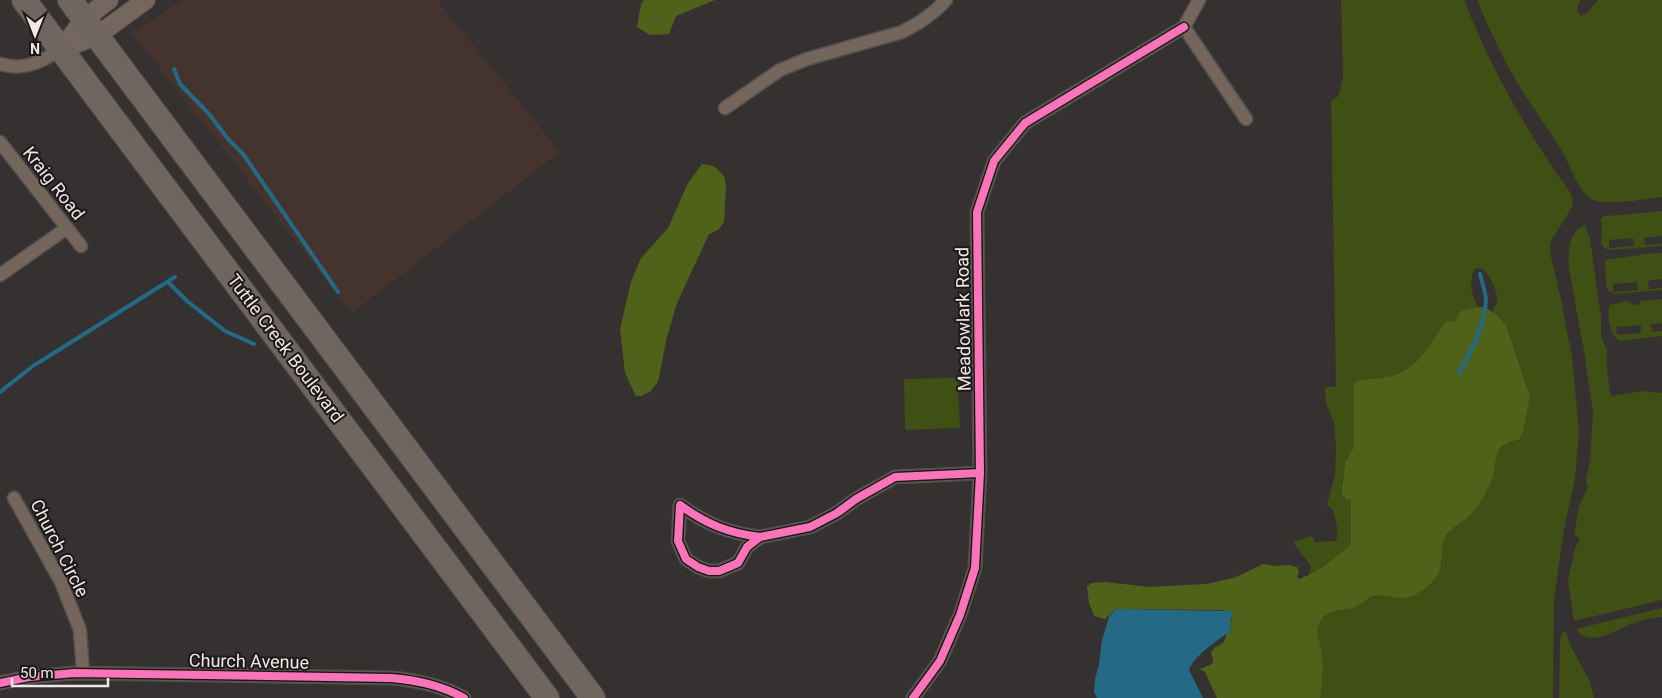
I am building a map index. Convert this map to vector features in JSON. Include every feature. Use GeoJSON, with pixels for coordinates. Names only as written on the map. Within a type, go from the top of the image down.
{"type":"FeatureCollection","features":[{"type":"Feature","properties":{"kind":"highway","name":"Tuttle Creek Boulevard"},"geometry":{"type":"LineString","coordinates":[[24,0],[547,698]]}},
{"type":"Feature","properties":{"kind":"highway","name":"Tuttle Creek Boulevard"},"geometry":{"type":"LineString","coordinates":[[70,0],[593,698]]}},
{"type":"Feature","properties":{"kind":"main road"},"geometry":{"type":"LineString","coordinates":[[91,27],[109,0]]}},
{"type":"Feature","properties":{"kind":"main road"},"geometry":{"type":"LineString","coordinates":[[61,50],[91,27],[146,0]]}},
{"type":"Feature","properties":{"kind":"street"},"geometry":{"type":"LineString","coordinates":[[725,108],[780,70],[807,59],[902,32],[920,22],[946,0]]}},
{"type":"Feature","properties":{"kind":"street","name":"Meadowlark Road"},"geometry":{"type":"LineString","coordinates":[[913,698],[940,661],[960,615],[975,568],[980,473],[977,212],[994,161],[1025,123],[1184,27],[1199,0]]}},
{"type":"Feature","properties":{"kind":"street"},"geometry":{"type":"LineString","coordinates":[[1184,27],[1246,119]]}},
{"type":"Feature","properties":{"kind":"street"},"geometry":{"type":"LineString","coordinates":[[0,64],[13,68],[40,62],[61,50]]}},
{"type":"Feature","properties":{"kind":"street","name":"Kraig Road"},"geometry":{"type":"LineString","coordinates":[[0,142],[81,246]]}},
{"type":"Feature","properties":{"kind":"street"},"geometry":{"type":"LineString","coordinates":[[0,275],[67,228]]}},
{"type":"Feature","properties":{"kind":"street"},"geometry":{"type":"LineString","coordinates":[[760,537],[747,546],[738,563],[719,571],[709,571],[696,567],[686,559],[678,540],[680,505],[693,515],[736,534],[760,537],[810,527],[837,513],[856,499],[895,477],[980,473]]}},
{"type":"Feature","properties":{"kind":"street","name":"Church Circle"},"geometry":{"type":"LineString","coordinates":[[14,498],[61,582],[80,630],[83,673]]}},
{"type":"Feature","properties":{"kind":"street","name":"Church Avenue"},"geometry":{"type":"LineString","coordinates":[[0,683],[29,677],[83,673],[391,678],[416,680],[438,686],[464,698]]}},
{"type":"Feature","properties":{"kind":"shaded area"},"geometry":{"type":"Polygon","coordinates":[[[183,0],[437,0],[560,152],[352,313],[132,33],[183,0]]]}},
{"type":"Feature","properties":{"kind":"green space"},"geometry":{"type":"Polygon","coordinates":[[[644,0],[715,0],[676,16],[669,34],[650,35],[637,27],[641,4],[644,0]]]}},
{"type":"Feature","properties":{"kind":"green space"},"geometry":{"type":"Polygon","coordinates":[[[1341,0],[1464,0],[1486,50],[1511,99],[1539,147],[1570,192],[1573,200],[1572,207],[1550,243],[1550,252],[1572,357],[1579,432],[1575,479],[1564,529],[1554,600],[1553,698],[1320,698],[1321,649],[1316,635],[1318,625],[1327,613],[1360,605],[1364,601],[1442,565],[1440,556],[1445,539],[1455,525],[1467,518],[1493,476],[1494,462],[1499,450],[1505,443],[1519,440],[1529,402],[1522,371],[1507,327],[1492,312],[1496,304],[1496,292],[1484,270],[1481,268],[1474,269],[1472,288],[1478,307],[1470,309],[1455,321],[1445,322],[1422,356],[1407,369],[1388,377],[1367,379],[1354,383],[1354,447],[1345,462],[1342,481],[1342,495],[1347,500],[1351,497],[1351,544],[1308,576],[1311,567],[1294,542],[1311,536],[1314,542],[1337,541],[1337,526],[1333,510],[1327,505],[1335,474],[1336,447],[1334,423],[1326,403],[1325,387],[1336,387],[1331,101],[1339,95],[1343,79],[1341,0]]]}},
{"type":"Feature","properties":{"kind":"green space"},"geometry":{"type":"Polygon","coordinates":[[[1477,0],[1581,0],[1577,11],[1581,16],[1586,14],[1598,0],[1662,0],[1662,197],[1625,202],[1605,202],[1596,201],[1585,194],[1561,149],[1511,72],[1477,0]]]}},
{"type":"Feature","properties":{"kind":"green space"},"geometry":{"type":"Polygon","coordinates":[[[702,164],[714,166],[724,176],[726,187],[724,222],[718,230],[709,234],[677,303],[667,337],[658,382],[650,392],[636,396],[625,373],[620,329],[631,282],[641,258],[668,228],[688,183],[702,164]]]}},
{"type":"Feature","properties":{"kind":"green space"},"geometry":{"type":"Polygon","coordinates":[[[1662,211],[1662,236],[1644,238],[1645,245],[1662,244],[1662,246],[1606,249],[1601,244],[1602,224],[1600,221],[1603,216],[1662,211]],[[1633,238],[1609,240],[1609,248],[1634,246],[1633,238]]]}},
{"type":"Feature","properties":{"kind":"green space"},"geometry":{"type":"Polygon","coordinates":[[[1585,225],[1590,239],[1601,317],[1601,337],[1607,350],[1610,393],[1612,396],[1641,391],[1662,393],[1662,600],[1574,621],[1568,581],[1575,548],[1580,539],[1575,534],[1579,506],[1588,487],[1586,480],[1590,459],[1593,413],[1569,269],[1569,257],[1570,244],[1575,232],[1585,225]]]}},
{"type":"Feature","properties":{"kind":"green space"},"geometry":{"type":"Polygon","coordinates":[[[1662,253],[1662,279],[1648,281],[1649,289],[1662,288],[1662,290],[1616,294],[1608,291],[1605,260],[1662,253]],[[1637,282],[1613,284],[1613,292],[1638,290],[1637,282]]]}},
{"type":"Feature","properties":{"kind":"green space"},"geometry":{"type":"Polygon","coordinates":[[[1662,299],[1662,323],[1651,324],[1652,332],[1662,331],[1662,336],[1621,341],[1617,339],[1611,331],[1608,315],[1609,305],[1627,301],[1634,305],[1640,304],[1639,301],[1662,299]],[[1641,325],[1616,327],[1617,335],[1641,333],[1641,325]]]}},
{"type":"Feature","properties":{"kind":"green space"},"geometry":{"type":"Polygon","coordinates":[[[1485,307],[1497,315],[1507,327],[1530,397],[1519,440],[1505,444],[1498,451],[1492,478],[1487,490],[1472,513],[1448,534],[1444,542],[1438,574],[1426,588],[1404,598],[1380,595],[1368,598],[1353,608],[1331,612],[1321,620],[1317,633],[1322,660],[1320,698],[1217,698],[1205,672],[1198,670],[1212,664],[1211,653],[1215,647],[1223,642],[1226,634],[1231,630],[1230,622],[1233,617],[1224,610],[1116,609],[1105,619],[1094,616],[1089,603],[1087,587],[1091,583],[1105,582],[1149,587],[1206,584],[1234,578],[1263,564],[1297,567],[1299,571],[1297,577],[1299,579],[1333,559],[1351,544],[1351,498],[1347,500],[1342,495],[1342,488],[1345,462],[1354,447],[1354,382],[1401,373],[1417,361],[1445,322],[1455,321],[1461,311],[1485,307]]]}},
{"type":"Feature","properties":{"kind":"green space"},"geometry":{"type":"Polygon","coordinates":[[[958,378],[960,428],[905,430],[904,379],[958,378]]]}},
{"type":"Feature","properties":{"kind":"green space"},"geometry":{"type":"Polygon","coordinates":[[[1662,608],[1662,617],[1637,622],[1604,636],[1589,637],[1582,635],[1576,629],[1662,608]]]}},
{"type":"Feature","properties":{"kind":"green space"},"geometry":{"type":"Polygon","coordinates":[[[1566,631],[1570,645],[1590,681],[1594,698],[1559,698],[1560,640],[1562,633],[1566,631]]]}},
{"type":"Feature","properties":{"kind":"water"},"geometry":{"type":"Polygon","coordinates":[[[1116,609],[1231,611],[1233,613],[1230,622],[1231,630],[1202,653],[1189,670],[1203,698],[1097,698],[1094,692],[1095,679],[1102,640],[1109,617],[1116,609]]]}},
{"type":"Feature","properties":{"kind":"waterway"},"geometry":{"type":"LineString","coordinates":[[174,69],[180,84],[243,154],[338,292]]}},
{"type":"Feature","properties":{"kind":"waterway"},"geometry":{"type":"LineString","coordinates":[[1459,373],[1476,339],[1485,311],[1486,298],[1480,274]]}},
{"type":"Feature","properties":{"kind":"waterway"},"geometry":{"type":"LineString","coordinates":[[0,392],[33,366],[175,277]]}},
{"type":"Feature","properties":{"kind":"waterway"},"geometry":{"type":"LineString","coordinates":[[168,282],[187,301],[225,331],[254,344]]}},
{"type":"Feature","properties":{"kind":"cycle path"},"geometry":{"type":"LineString","coordinates":[[913,698],[940,661],[960,615],[975,568],[980,473],[977,212],[994,161],[1025,123],[1184,27]]}},
{"type":"Feature","properties":{"kind":"cycle path"},"geometry":{"type":"LineString","coordinates":[[760,537],[718,527],[680,505],[678,541],[686,559],[698,567],[709,571],[719,571],[738,563],[747,547],[760,537],[810,527],[837,513],[856,499],[895,477],[980,473]]}},
{"type":"Feature","properties":{"kind":"cycle path"},"geometry":{"type":"LineString","coordinates":[[0,683],[29,677],[74,673],[391,678],[428,684],[464,698]]}}]}
